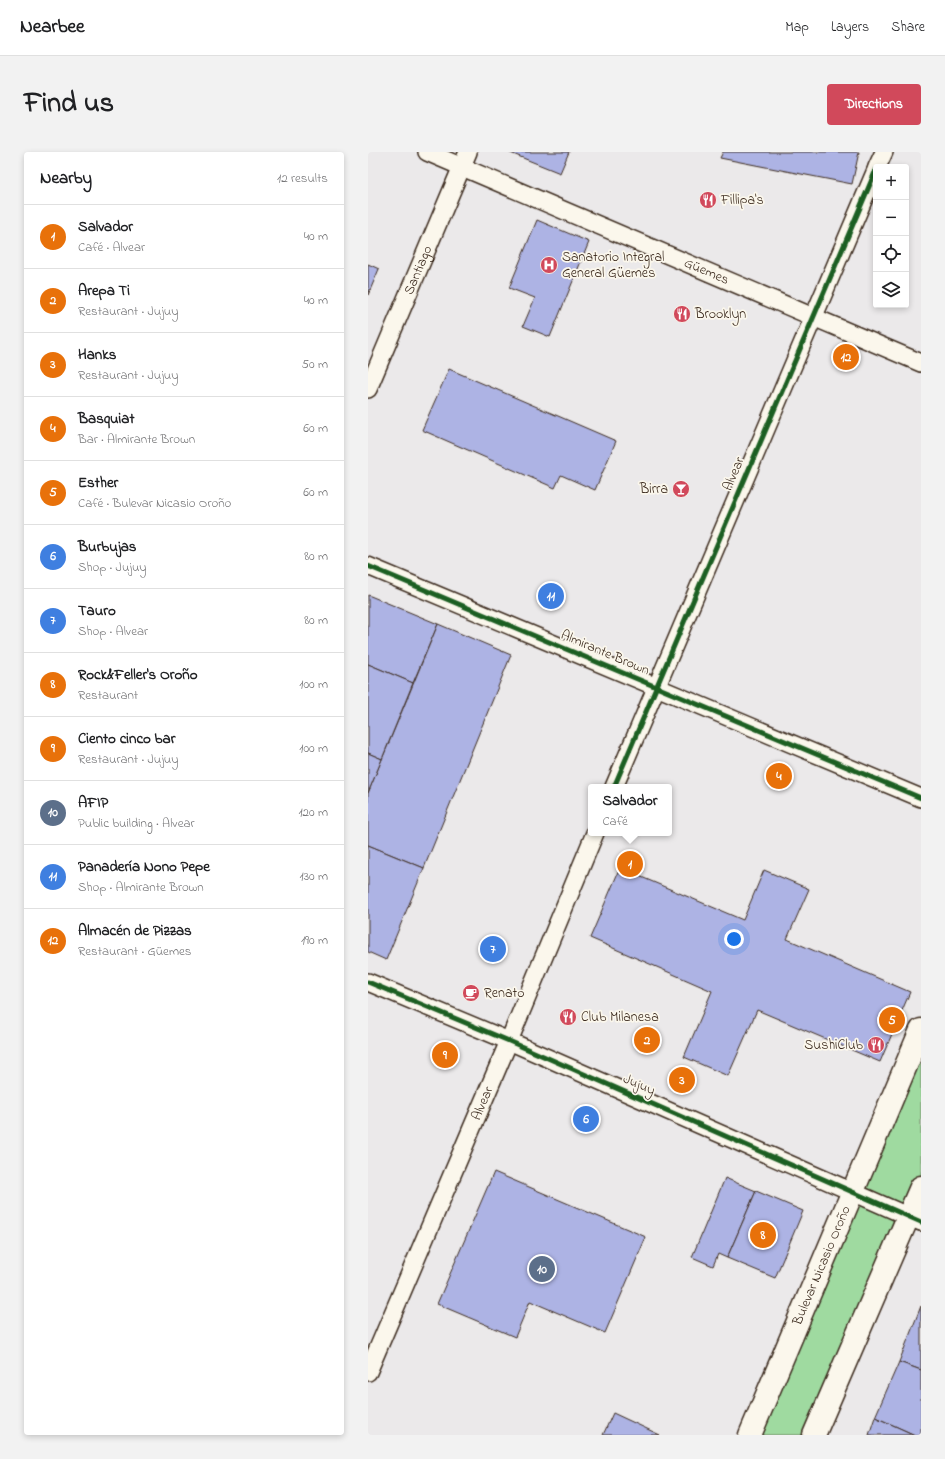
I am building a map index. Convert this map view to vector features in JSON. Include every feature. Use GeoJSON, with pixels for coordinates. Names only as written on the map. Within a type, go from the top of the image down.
{"type":"FeatureCollection","features":[{"type":"Feature","properties":{"kind":"main road","name":"Bulevar Nicasio Oroño"},"geometry":{"type":"LineString","coordinates":[[750,1435],[921,1030]]}},
{"type":"Feature","properties":{"kind":"main road"},"geometry":{"type":"LineString","coordinates":[[814,1435],[915,1219],[921,1187]]}},
{"type":"Feature","properties":{"kind":"street","name":"Güemes"},"geometry":{"type":"LineString","coordinates":[[427,152],[465,160],[813,317],[921,363]]}},
{"type":"Feature","properties":{"kind":"street"},"geometry":{"type":"LineString","coordinates":[[878,164],[884,152]]}},
{"type":"Feature","properties":{"kind":"street","name":"Santiago"},"geometry":{"type":"LineString","coordinates":[[368,389],[465,160]]}},
{"type":"Feature","properties":{"kind":"street","name":"Alvear"},"geometry":{"type":"LineString","coordinates":[[615,784],[873,177]]}},
{"type":"Feature","properties":{"kind":"street","name":"Almirante Brown"},"geometry":{"type":"LineString","coordinates":[[368,566],[921,798]]}},
{"type":"Feature","properties":{"kind":"street","name":"Alvear"},"geometry":{"type":"LineString","coordinates":[[368,1372],[509,1041],[594,836]]}},
{"type":"Feature","properties":{"kind":"street","name":"Jujuy"},"geometry":{"type":"LineString","coordinates":[[368,982],[509,1041],[915,1219]]}},
{"type":"Feature","properties":{"kind":"green space"},"geometry":{"type":"Polygon","coordinates":[[[921,1030],[921,1187],[814,1435],[750,1435],[921,1030]]]}},
{"type":"Feature","properties":{"kind":"building"},"geometry":{"type":"Polygon","coordinates":[[[508,152],[569,152],[560,173],[508,152]]]}},
{"type":"Feature","properties":{"kind":"building"},"geometry":{"type":"Polygon","coordinates":[[[723,152],[859,152],[852,184],[720,158],[723,152]]]}},
{"type":"Feature","properties":{"kind":"building","name":"Sanatorio Integral General Güemes"},"geometry":{"type":"Polygon","coordinates":[[[537,220],[589,242],[550,337],[523,326],[535,298],[509,288],[537,220]]]}},
{"type":"Feature","properties":{"kind":"building"},"geometry":{"type":"Polygon","coordinates":[[[368,264],[379,269],[368,295],[368,264]]]}},
{"type":"Feature","properties":{"kind":"building"},"geometry":{"type":"Polygon","coordinates":[[[449,369],[616,441],[595,490],[561,475],[555,488],[422,430],[449,369]]]}},
{"type":"Feature","properties":{"kind":"building"},"geometry":{"type":"Polygon","coordinates":[[[368,595],[438,624],[413,683],[368,664],[368,595]]]}},
{"type":"Feature","properties":{"kind":"building"},"geometry":{"type":"Polygon","coordinates":[[[438,624],[511,655],[424,868],[368,845],[368,793],[438,624]]]}},
{"type":"Feature","properties":{"kind":"building"},"geometry":{"type":"Polygon","coordinates":[[[368,664],[413,683],[382,759],[368,753],[368,664]]]}},
{"type":"Feature","properties":{"kind":"building"},"geometry":{"type":"Polygon","coordinates":[[[368,753],[382,759],[368,793],[368,753]]]}},
{"type":"Feature","properties":{"kind":"building"},"geometry":{"type":"Polygon","coordinates":[[[368,845],[424,868],[386,960],[368,952],[368,845]]]}},
{"type":"Feature","properties":{"kind":"building"},"geometry":{"type":"Polygon","coordinates":[[[620,868],[743,920],[764,870],[809,889],[787,939],[910,992],[880,1062],[757,1010],[728,1076],[684,1057],[712,991],[590,938],[620,868]]]}},
{"type":"Feature","properties":{"kind":"building"},"geometry":{"type":"Polygon","coordinates":[[[494,1172],[646,1237],[605,1333],[530,1301],[515,1337],[437,1304],[494,1172]]]}},
{"type":"Feature","properties":{"kind":"building"},"geometry":{"type":"Polygon","coordinates":[[[725,1178],[756,1191],[727,1258],[718,1254],[713,1266],[692,1257],[725,1178]]]}},
{"type":"Feature","properties":{"kind":"building"},"geometry":{"type":"Polygon","coordinates":[[[756,1191],[803,1211],[775,1278],[727,1258],[756,1191]]]}},
{"type":"Feature","properties":{"kind":"building"},"geometry":{"type":"Polygon","coordinates":[[[921,1306],[921,1370],[899,1362],[921,1306]]]}},
{"type":"Feature","properties":{"kind":"building"},"geometry":{"type":"Polygon","coordinates":[[[899,1362],[921,1370],[921,1435],[915,1435],[875,1417],[899,1362]]]}},
{"type":"Feature","properties":{"kind":"building"},"geometry":{"type":"Polygon","coordinates":[[[613,1413],[660,1435],[603,1435],[613,1413]]]}},
{"type":"Feature","properties":{"kind":"building"},"geometry":{"type":"Polygon","coordinates":[[[875,1417],[915,1435],[869,1435],[875,1417]]]}},
{"type":"Feature","properties":{"kind":"cycle path"},"geometry":{"type":"LineString","coordinates":[[615,784],[873,177]]}},
{"type":"Feature","properties":{"kind":"cycle path"},"geometry":{"type":"LineString","coordinates":[[368,566],[921,798]]}},
{"type":"Feature","properties":{"kind":"cycle path"},"geometry":{"type":"LineString","coordinates":[[368,982],[509,1041],[921,1222]]}},
{"type":"Feature","properties":{"kind":"place","name":"Fillipa's"},"geometry":{"type":"Point","coordinates":[708,200]}},
{"type":"Feature","properties":{"kind":"place","name":"Sanatorio Integral General Güemes"},"geometry":{"type":"Point","coordinates":[549,265]}},
{"type":"Feature","properties":{"kind":"place","name":"Brooklyn"},"geometry":{"type":"Point","coordinates":[682,314]}},
{"type":"Feature","properties":{"kind":"place","name":"Almacén de Pizzas"},"geometry":{"type":"Point","coordinates":[846,357]}},
{"type":"Feature","properties":{"kind":"place","name":"Birra"},"geometry":{"type":"Point","coordinates":[681,489]}},
{"type":"Feature","properties":{"kind":"place","name":"Panadería Nono Pepe"},"geometry":{"type":"Point","coordinates":[551,596]}},
{"type":"Feature","properties":{"kind":"place","name":"Basquiat"},"geometry":{"type":"Point","coordinates":[779,776]}},
{"type":"Feature","properties":{"kind":"place","name":"Salvador"},"geometry":{"type":"Point","coordinates":[630,864]}},
{"type":"Feature","properties":{"kind":"place","name":"Tauro"},"geometry":{"type":"Point","coordinates":[493,949]}},
{"type":"Feature","properties":{"kind":"place","name":"Renato"},"geometry":{"type":"Point","coordinates":[471,993]}},
{"type":"Feature","properties":{"kind":"place","name":"Club Milanesa"},"geometry":{"type":"Point","coordinates":[568,1017]}},
{"type":"Feature","properties":{"kind":"place","name":"Esther"},"geometry":{"type":"Point","coordinates":[892,1020]}},
{"type":"Feature","properties":{"kind":"place","name":"Arepa Ti"},"geometry":{"type":"Point","coordinates":[647,1040]}},
{"type":"Feature","properties":{"kind":"place","name":"SushiClub"},"geometry":{"type":"Point","coordinates":[876,1045]}},
{"type":"Feature","properties":{"kind":"place","name":"Ciento cinco bar"},"geometry":{"type":"Point","coordinates":[445,1055]}},
{"type":"Feature","properties":{"kind":"place","name":"Hanks"},"geometry":{"type":"Point","coordinates":[682,1080]}},
{"type":"Feature","properties":{"kind":"place","name":"Burbujas"},"geometry":{"type":"Point","coordinates":[586,1119]}},
{"type":"Feature","properties":{"kind":"place","name":"Rock&Feller's Oroño"},"geometry":{"type":"Point","coordinates":[763,1235]}},
{"type":"Feature","properties":{"kind":"place","name":"AFIP"},"geometry":{"type":"Point","coordinates":[542,1269]}}]}
